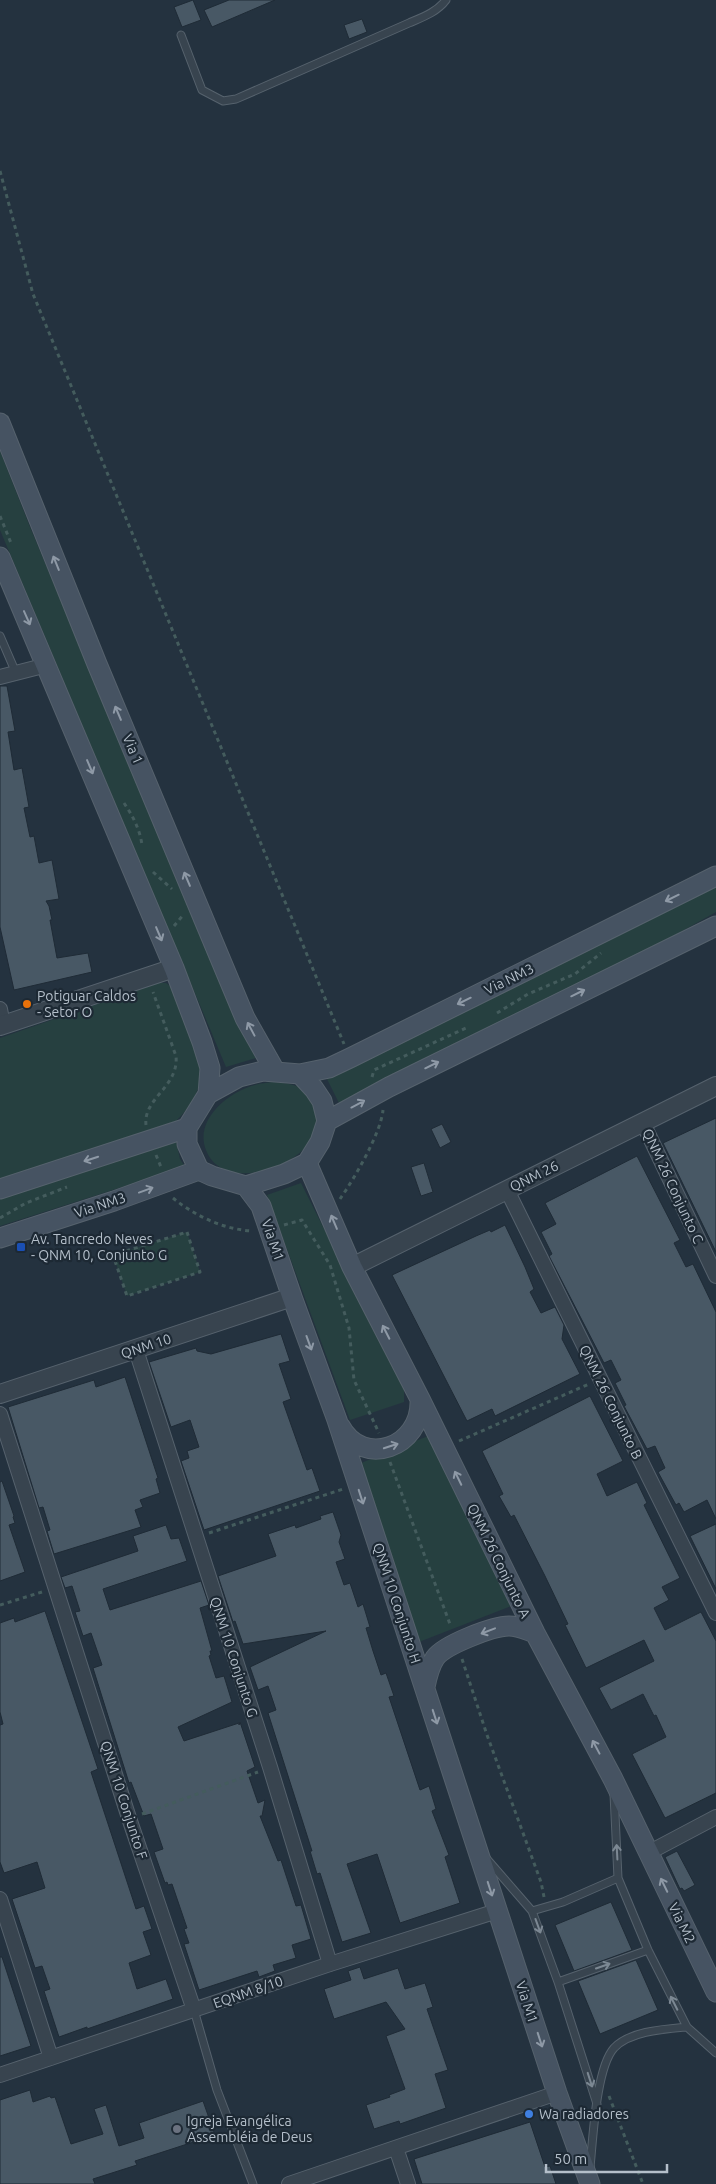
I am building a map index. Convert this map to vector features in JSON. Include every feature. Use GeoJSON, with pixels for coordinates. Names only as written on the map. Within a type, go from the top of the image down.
{"type":"FeatureCollection","features":[{"type":"Feature","properties":{"kind":"main road","name":"Via 1"},"geometry":{"type":"LineString","coordinates":[[0,423],[97,664],[245,1018],[275,1071]]}},
{"type":"Feature","properties":{"kind":"main road"},"geometry":{"type":"LineString","coordinates":[[0,557],[174,968],[210,1068],[208,1094],[187,1128],[187,1144],[199,1170],[246,1186],[284,1174],[307,1163],[320,1142],[327,1121],[322,1101],[300,1074],[263,1071],[240,1077],[208,1094]]}},
{"type":"Feature","properties":{"kind":"main road","name":"Via NM3"},"geometry":{"type":"LineString","coordinates":[[300,1074],[329,1068],[716,876]]}},
{"type":"Feature","properties":{"kind":"main road"},"geometry":{"type":"LineString","coordinates":[[327,1121],[389,1087],[716,926]]}},
{"type":"Feature","properties":{"kind":"main road"},"geometry":{"type":"LineString","coordinates":[[0,1189],[187,1128]]}},
{"type":"Feature","properties":{"kind":"main road"},"geometry":{"type":"LineString","coordinates":[[307,1163],[352,1267]]}},
{"type":"Feature","properties":{"kind":"main road","name":"Via NM3"},"geometry":{"type":"LineString","coordinates":[[0,1238],[114,1201],[199,1170]]}},
{"type":"Feature","properties":{"kind":"main road","name":"Via M1"},"geometry":{"type":"LineString","coordinates":[[246,1186],[261,1206],[292,1297]]}},
{"type":"Feature","properties":{"kind":"main road","name":"QNM 26 Conjunto A"},"geometry":{"type":"LineString","coordinates":[[352,1267],[420,1399],[535,1633],[613,1779],[648,1853]]}},
{"type":"Feature","properties":{"kind":"main road","name":"QNM 10 Conjunto H"},"geometry":{"type":"LineString","coordinates":[[292,1297],[337,1420],[497,1911]]}},
{"type":"Feature","properties":{"kind":"main road"},"geometry":{"type":"LineString","coordinates":[[337,1420],[347,1436],[355,1442],[373,1448],[385,1448],[401,1442],[415,1428],[421,1409],[420,1399]]}},
{"type":"Feature","properties":{"kind":"main road"},"geometry":{"type":"LineString","coordinates":[[425,1687],[430,1668],[436,1656],[457,1643],[498,1627],[510,1626],[535,1633]]}},
{"type":"Feature","properties":{"kind":"main road","name":"Via M2"},"geometry":{"type":"LineString","coordinates":[[648,1853],[716,1992]]}},
{"type":"Feature","properties":{"kind":"main road","name":"Via M1"},"geometry":{"type":"LineString","coordinates":[[497,1911],[557,2094],[590,2182]]}},
{"type":"Feature","properties":{"kind":"street"},"geometry":{"type":"LineString","coordinates":[[0,677],[47,665]]}},
{"type":"Feature","properties":{"kind":"street"},"geometry":{"type":"LineString","coordinates":[[1,1020],[174,968]]}},
{"type":"Feature","properties":{"kind":"street","name":"QNM 26"},"geometry":{"type":"LineString","coordinates":[[352,1267],[716,1086]]}},
{"type":"Feature","properties":{"kind":"street","name":"QNM 26 Conjunto C"},"geometry":{"type":"LineString","coordinates":[[643,1123],[716,1276]]}},
{"type":"Feature","properties":{"kind":"street","name":"QNM 26 Conjunto B"},"geometry":{"type":"LineString","coordinates":[[507,1190],[716,1614]]}},
{"type":"Feature","properties":{"kind":"street","name":"QNM 10"},"geometry":{"type":"LineString","coordinates":[[0,1394],[292,1297]]}},
{"type":"Feature","properties":{"kind":"street","name":"QNM 10 Conjunto G"},"geometry":{"type":"LineString","coordinates":[[136,1350],[270,1767],[330,1964]]}},
{"type":"Feature","properties":{"kind":"street","name":"QNM 10 Conjunto F"},"geometry":{"type":"LineString","coordinates":[[0,1414],[194,2010]]}},
{"type":"Feature","properties":{"kind":"street"},"geometry":{"type":"LineString","coordinates":[[648,1853],[716,1817]]}},
{"type":"Feature","properties":{"kind":"street"},"geometry":{"type":"LineString","coordinates":[[0,1899],[51,2058]]}},
{"type":"Feature","properties":{"kind":"street","name":"EQNM 8/10"},"geometry":{"type":"LineString","coordinates":[[0,2075],[330,1964],[497,1911]]}},
{"type":"Feature","properties":{"kind":"street"},"geometry":{"type":"LineString","coordinates":[[289,2184],[557,2094]]}},
{"type":"Feature","properties":{"kind":"street"},"geometry":{"type":"LineString","coordinates":[[396,2148],[408,2184]]}},
{"type":"Feature","properties":{"kind":"lane"},"geometry":{"type":"LineString","coordinates":[[180,35],[202,90],[223,101],[236,99],[409,24],[426,16],[441,6],[446,0]]}},
{"type":"Feature","properties":{"kind":"lane"},"geometry":{"type":"LineString","coordinates":[[0,636],[16,673]]}},
{"type":"Feature","properties":{"kind":"lane"},"geometry":{"type":"LineString","coordinates":[[613,1779],[618,1878],[648,1950],[687,2027],[716,2052]]}},
{"type":"Feature","properties":{"kind":"lane"},"geometry":{"type":"LineString","coordinates":[[476,1846],[532,1911],[558,1982],[597,2104]]}},
{"type":"Feature","properties":{"kind":"lane"},"geometry":{"type":"LineString","coordinates":[[532,1911],[563,1902],[618,1878]]}},
{"type":"Feature","properties":{"kind":"lane"},"geometry":{"type":"LineString","coordinates":[[558,1982],[648,1950]]}},
{"type":"Feature","properties":{"kind":"lane","name":"QNM 10 Conjunto F"},"geometry":{"type":"LineString","coordinates":[[194,2010],[217,2090],[253,2184]]}},
{"type":"Feature","properties":{"kind":"lane"},"geometry":{"type":"LineString","coordinates":[[590,2182],[597,2104],[609,2056],[618,2045],[650,2031],[687,2027]]}},
{"type":"Feature","properties":{"kind":"path"},"geometry":{"type":"LineString","coordinates":[[0,171],[33,294],[350,1058]]}},
{"type":"Feature","properties":{"kind":"path"},"geometry":{"type":"LineString","coordinates":[[149,1160],[157,1158]]}},
{"type":"Feature","properties":{"kind":"path"},"geometry":{"type":"LineString","coordinates":[[0,1218],[26,1203],[74,1184]]}},
{"type":"Feature","properties":{"kind":"path"},"geometry":{"type":"LineString","coordinates":[[187,1232],[200,1272],[127,1296],[113,1255],[187,1232]]}},
{"type":"Feature","properties":{"kind":"path"},"geometry":{"type":"LineString","coordinates":[[443,1448],[599,1379]]}},
{"type":"Feature","properties":{"kind":"path"},"geometry":{"type":"LineString","coordinates":[[196,1538],[357,1484]]}},
{"type":"Feature","properties":{"kind":"path"},"geometry":{"type":"LineString","coordinates":[[0,1606],[55,1587]]}},
{"type":"Feature","properties":{"kind":"path"},"geometry":{"type":"LineString","coordinates":[[130,1818],[270,1767]]}},
{"type":"Feature","properties":{"kind":"green space"},"geometry":{"type":"Polygon","coordinates":[[[0,451],[238,1025],[256,1058],[226,1067],[0,530],[0,451]]]}},
{"type":"Feature","properties":{"kind":"green space"},"geometry":{"type":"Polygon","coordinates":[[[716,881],[716,912],[677,934],[339,1103],[326,1077],[716,881]]]}},
{"type":"Feature","properties":{"kind":"green space"},"geometry":{"type":"Polygon","coordinates":[[[158,983],[166,983],[173,988],[195,1040],[201,1073],[198,1089],[190,1105],[176,1121],[0,1180],[0,1038],[158,983]]]}},
{"type":"Feature","properties":{"kind":"green space"},"geometry":{"type":"Polygon","coordinates":[[[273,1082],[299,1087],[313,1100],[318,1126],[312,1140],[300,1153],[284,1163],[265,1170],[247,1173],[230,1171],[215,1164],[206,1150],[204,1139],[205,1128],[209,1118],[224,1101],[234,1094],[255,1085],[273,1082]]]}},
{"type":"Feature","properties":{"kind":"green space"},"geometry":{"type":"Polygon","coordinates":[[[176,1141],[180,1159],[185,1167],[0,1226],[0,1199],[176,1141]]]}},
{"type":"Feature","properties":{"kind":"green space"},"geometry":{"type":"Polygon","coordinates":[[[301,1183],[404,1388],[404,1402],[350,1420],[267,1195],[301,1183]]]}},
{"type":"Feature","properties":{"kind":"green space"},"geometry":{"type":"Polygon","coordinates":[[[187,1232],[200,1272],[127,1296],[113,1255],[187,1232]]]}},
{"type":"Feature","properties":{"kind":"green space"},"geometry":{"type":"Polygon","coordinates":[[[428,1436],[511,1606],[419,1642],[361,1463],[428,1436]]]}},
{"type":"Feature","properties":{"kind":"building"},"geometry":{"type":"Polygon","coordinates":[[[193,0],[201,20],[182,27],[174,7],[193,0]]]}},
{"type":"Feature","properties":{"kind":"building"},"geometry":{"type":"Polygon","coordinates":[[[229,0],[275,0],[212,27],[204,10],[229,0]]]}},
{"type":"Feature","properties":{"kind":"building"},"geometry":{"type":"Polygon","coordinates":[[[362,19],[367,32],[349,39],[344,25],[362,19]]]}},
{"type":"Feature","properties":{"kind":"building"},"geometry":{"type":"Polygon","coordinates":[[[0,686],[7,686],[15,731],[8,732],[14,770],[22,768],[29,807],[24,808],[30,837],[34,836],[39,863],[52,860],[59,899],[46,901],[52,920],[50,920],[57,958],[88,953],[92,972],[14,990],[0,927],[0,686]]]}},
{"type":"Feature","properties":{"kind":"building"},"geometry":{"type":"Polygon","coordinates":[[[716,1118],[716,1252],[663,1143],[716,1118]]]}},
{"type":"Feature","properties":{"kind":"building"},"geometry":{"type":"Polygon","coordinates":[[[442,1124],[451,1142],[440,1148],[431,1129],[442,1124]]]}},
{"type":"Feature","properties":{"kind":"building"},"geometry":{"type":"Polygon","coordinates":[[[637,1156],[680,1240],[674,1243],[686,1267],[693,1264],[716,1312],[716,1519],[707,1500],[684,1512],[679,1503],[676,1505],[658,1472],[665,1468],[655,1446],[647,1449],[624,1406],[626,1405],[615,1383],[621,1380],[611,1360],[604,1363],[549,1256],[552,1254],[541,1232],[556,1224],[545,1203],[637,1156]]]}},
{"type":"Feature","properties":{"kind":"building"},"geometry":{"type":"Polygon","coordinates":[[[424,1163],[433,1192],[421,1196],[411,1167],[424,1163]]]}},
{"type":"Feature","properties":{"kind":"building"},"geometry":{"type":"Polygon","coordinates":[[[505,1225],[534,1289],[530,1292],[541,1313],[555,1307],[564,1325],[562,1339],[580,1374],[495,1416],[492,1409],[467,1421],[392,1275],[476,1236],[490,1230],[491,1232],[505,1225]]]}},
{"type":"Feature","properties":{"kind":"building"},"geometry":{"type":"Polygon","coordinates":[[[281,1334],[290,1361],[279,1364],[291,1399],[283,1402],[307,1470],[312,1468],[320,1491],[204,1530],[181,1461],[189,1458],[187,1451],[199,1447],[190,1420],[171,1427],[149,1362],[196,1348],[197,1351],[211,1354],[281,1334]]]}},
{"type":"Feature","properties":{"kind":"building"},"geometry":{"type":"Polygon","coordinates":[[[125,1377],[158,1478],[156,1479],[160,1493],[140,1500],[143,1507],[135,1510],[141,1527],[54,1554],[47,1531],[50,1530],[43,1507],[39,1508],[8,1407],[94,1380],[96,1387],[125,1377]]]}},
{"type":"Feature","properties":{"kind":"building"},"geometry":{"type":"Polygon","coordinates":[[[590,1396],[623,1461],[597,1474],[607,1496],[637,1482],[647,1503],[644,1505],[680,1578],[662,1587],[669,1600],[654,1608],[665,1630],[701,1612],[716,1641],[716,1793],[665,1818],[632,1754],[666,1737],[656,1715],[654,1716],[643,1694],[611,1710],[599,1688],[654,1661],[644,1640],[586,1668],[565,1625],[568,1624],[545,1576],[514,1515],[511,1517],[499,1496],[503,1494],[482,1451],[590,1396]]]}},
{"type":"Feature","properties":{"kind":"building"},"geometry":{"type":"Polygon","coordinates":[[[2,1481],[14,1516],[15,1523],[9,1525],[25,1572],[0,1581],[0,1482],[2,1481]]]}},
{"type":"Feature","properties":{"kind":"building"},"geometry":{"type":"Polygon","coordinates":[[[333,1512],[341,1535],[339,1542],[345,1559],[336,1562],[344,1585],[350,1583],[358,1607],[363,1604],[370,1627],[366,1628],[373,1651],[381,1675],[386,1673],[394,1696],[389,1697],[420,1790],[429,1786],[436,1809],[432,1811],[449,1855],[445,1857],[460,1903],[400,1923],[377,1854],[347,1864],[371,1933],[342,1942],[320,1873],[317,1874],[310,1851],[312,1851],[268,1713],[276,1710],[268,1686],[258,1690],[250,1667],[326,1631],[243,1644],[235,1621],[233,1622],[218,1576],[276,1556],[268,1534],[295,1525],[296,1528],[321,1519],[320,1516],[333,1512]]]}},
{"type":"Feature","properties":{"kind":"building"},"geometry":{"type":"Polygon","coordinates":[[[716,1524],[716,1589],[690,1536],[716,1524]]]}},
{"type":"Feature","properties":{"kind":"building"},"geometry":{"type":"Polygon","coordinates":[[[166,1525],[171,1539],[179,1538],[187,1561],[103,1589],[110,1610],[201,1581],[209,1605],[200,1608],[212,1651],[210,1651],[211,1655],[209,1656],[216,1678],[224,1676],[232,1702],[178,1727],[184,1741],[239,1723],[239,1725],[240,1722],[255,1767],[247,1771],[258,1803],[265,1800],[262,1816],[260,1816],[278,1861],[281,1860],[296,1906],[301,1905],[311,1939],[292,1945],[296,1958],[273,1965],[275,1971],[259,1977],[257,1971],[199,1990],[184,1944],[189,1943],[184,1929],[187,1928],[172,1884],[168,1885],[167,1882],[165,1883],[154,1852],[163,1849],[151,1814],[144,1816],[131,1782],[129,1783],[93,1668],[102,1665],[91,1633],[83,1636],[75,1612],[80,1611],[72,1586],[65,1588],[61,1577],[138,1551],[133,1536],[166,1525]]]}},
{"type":"Feature","properties":{"kind":"building"},"geometry":{"type":"Polygon","coordinates":[[[45,1611],[98,1769],[91,1772],[136,1909],[144,1906],[152,1929],[143,1932],[151,1955],[129,1963],[137,1989],[166,1979],[173,1999],[59,2037],[44,1991],[50,1989],[42,1966],[35,1968],[12,1899],[45,1888],[37,1862],[4,1873],[0,1862],[0,1725],[3,1724],[0,1712],[0,1623],[14,1618],[15,1622],[45,1611]]]}},
{"type":"Feature","properties":{"kind":"building"},"geometry":{"type":"Polygon","coordinates":[[[677,1851],[695,1885],[684,1891],[682,1888],[680,1889],[665,1857],[677,1851]]]}},
{"type":"Feature","properties":{"kind":"building"},"geometry":{"type":"Polygon","coordinates":[[[611,1902],[632,1950],[574,1971],[555,1925],[611,1902]]]}},
{"type":"Feature","properties":{"kind":"building"},"geometry":{"type":"Polygon","coordinates":[[[0,1957],[2,1957],[31,2046],[0,2056],[0,1957]]]}},
{"type":"Feature","properties":{"kind":"building"},"geometry":{"type":"Polygon","coordinates":[[[636,1960],[658,2010],[600,2034],[578,1981],[636,1960]]]}},
{"type":"Feature","properties":{"kind":"building"},"geometry":{"type":"Polygon","coordinates":[[[360,1967],[364,1979],[398,1968],[405,1989],[425,1983],[433,2007],[427,2009],[448,2070],[435,2074],[446,2108],[400,2124],[399,2121],[374,2129],[366,2105],[390,2097],[389,2095],[405,2089],[386,2036],[405,2029],[386,2002],[334,2019],[324,1989],[351,1980],[348,1971],[360,1967]]]}},
{"type":"Feature","properties":{"kind":"building"},"geometry":{"type":"Polygon","coordinates":[[[30,2090],[33,2102],[50,2096],[51,2098],[55,2097],[71,2144],[103,2134],[94,2109],[106,2105],[119,2146],[144,2138],[139,2123],[203,2101],[215,2135],[135,2161],[137,2165],[93,2179],[95,2184],[0,2184],[0,2100],[30,2090]]]}},
{"type":"Feature","properties":{"kind":"building"},"geometry":{"type":"Polygon","coordinates":[[[530,2122],[545,2167],[550,2166],[556,2184],[422,2184],[414,2159],[530,2122]]]}},
{"type":"Feature","properties":{"kind":"place","name":"Potiguar Caldos - Setor O"},"geometry":{"type":"Point","coordinates":[27,1004]}},
{"type":"Feature","properties":{"kind":"place","name":"Av. Tancredo Neves - QNM 10, Conjunto G"},"geometry":{"type":"Point","coordinates":[21,1247]}},
{"type":"Feature","properties":{"kind":"place","name":"Wa radiadores"},"geometry":{"type":"Point","coordinates":[529,2114]}},
{"type":"Feature","properties":{"kind":"place","name":"Igreja Evangélica Assembléia de Deus"},"geometry":{"type":"Point","coordinates":[177,2129]}}]}
